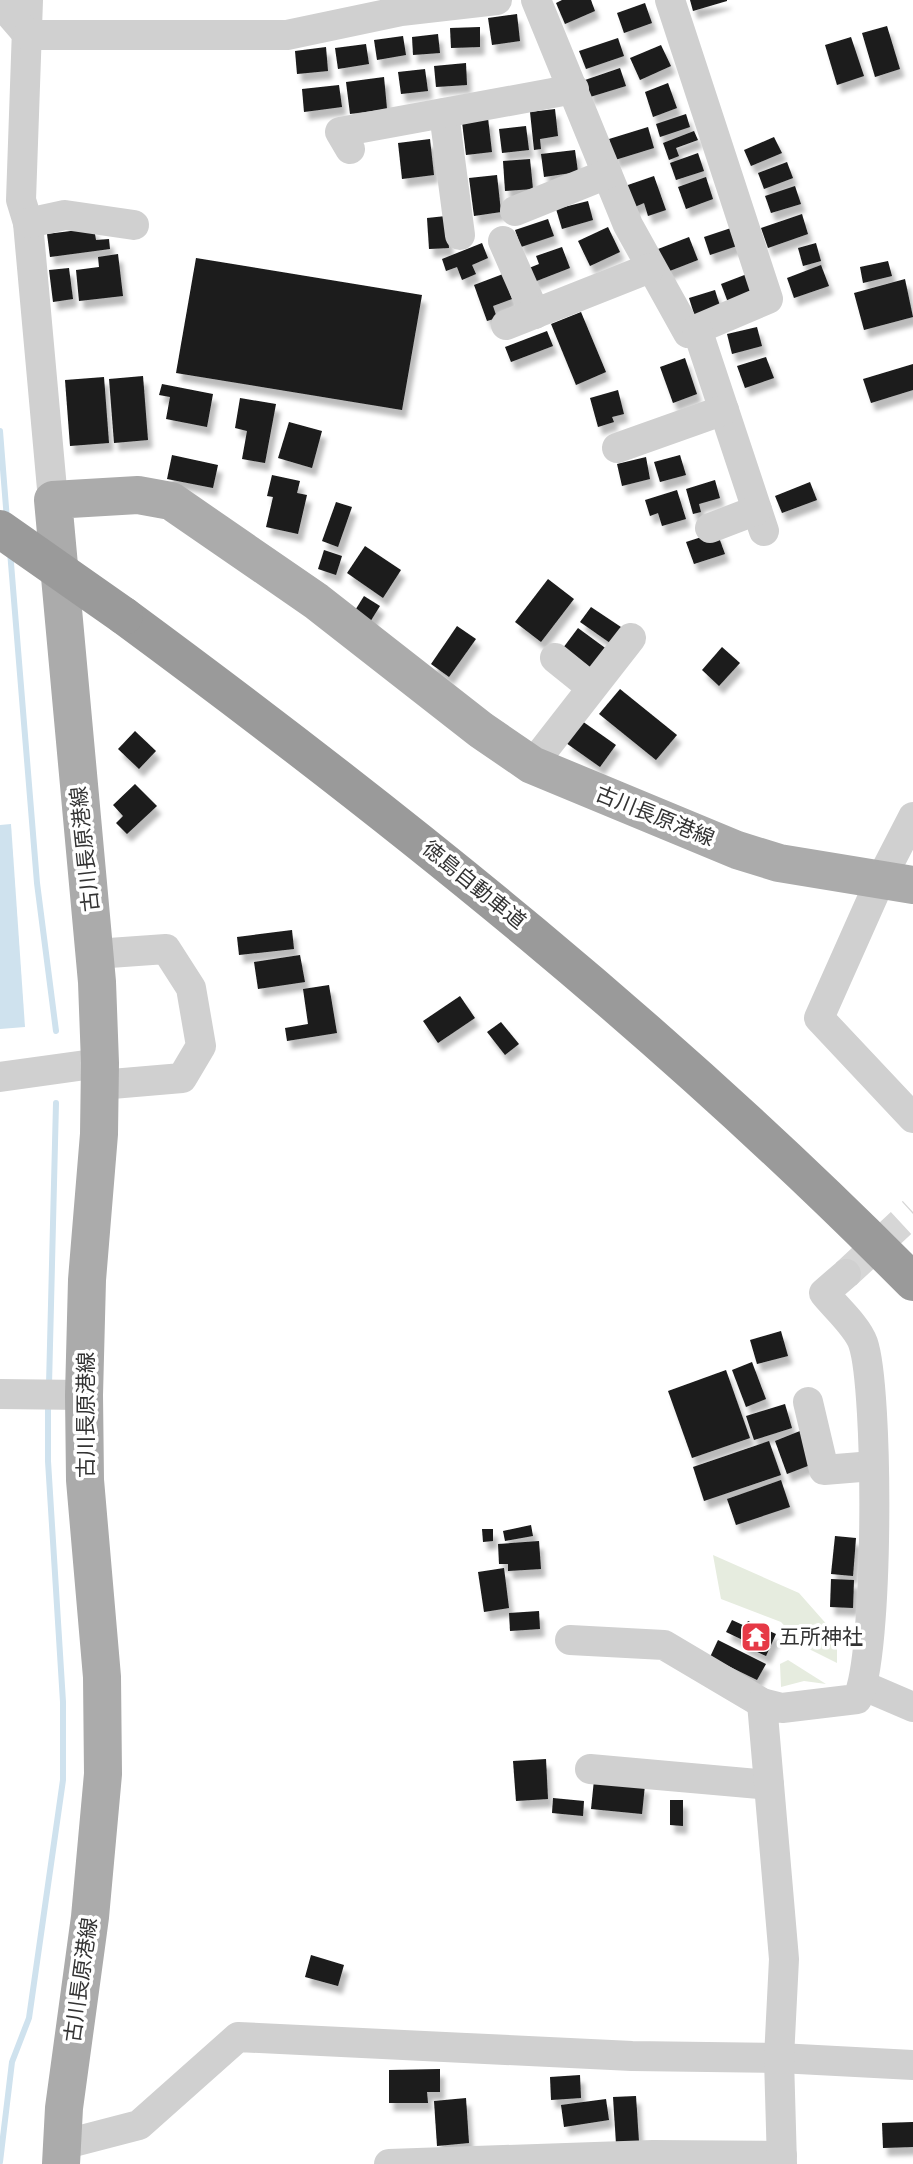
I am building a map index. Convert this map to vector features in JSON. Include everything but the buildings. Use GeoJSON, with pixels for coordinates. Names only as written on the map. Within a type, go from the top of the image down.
{"type":"FeatureCollection","features":[{"type":"Feature","properties":{"kind":"highway","name":"徳島自動車道"},"geometry":{"type":"LineString","coordinates":[[0,529],[124,616],[309,753],[493,899],[678,1056],[837,1204],[913,1282]]}},
{"type":"Feature","properties":{"kind":"main road","name":"古川長原港線"},"geometry":{"type":"LineString","coordinates":[[61,2154],[64,2108],[90,1917],[103,1774],[102,1677],[85,1480],[74,1395],[87,1280],[100,1074],[95,954],[53,500],[138,495],[171,501],[316,601],[481,730],[532,765],[737,850],[779,863],[896,883]]}},
{"type":"Feature","properties":{"kind":"street"},"geometry":{"type":"LineString","coordinates":[[28,0],[16,210],[53,500]]}},
{"type":"Feature","properties":{"kind":"street"},"geometry":{"type":"LineString","coordinates":[[0,7],[9,13],[28,35],[287,35],[401,11],[497,0]]}},
{"type":"Feature","properties":{"kind":"street"},"geometry":{"type":"LineString","coordinates":[[536,0],[628,225],[688,333],[768,299],[670,0]]}},
{"type":"Feature","properties":{"kind":"street"},"geometry":{"type":"LineString","coordinates":[[350,149],[340,132],[574,89]]}},
{"type":"Feature","properties":{"kind":"street"},"geometry":{"type":"LineString","coordinates":[[444,113],[460,235]]}},
{"type":"Feature","properties":{"kind":"street"},"geometry":{"type":"LineString","coordinates":[[515,211],[607,174]]}},
{"type":"Feature","properties":{"kind":"street"},"geometry":{"type":"LineString","coordinates":[[16,210],[134,225]]}},
{"type":"Feature","properties":{"kind":"street"},"geometry":{"type":"LineString","coordinates":[[503,241],[535,314]]}},
{"type":"Feature","properties":{"kind":"street"},"geometry":{"type":"LineString","coordinates":[[506,325],[650,268]]}},
{"type":"Feature","properties":{"kind":"street"},"geometry":{"type":"LineString","coordinates":[[697,329],[760,520],[710,528]]}},
{"type":"Feature","properties":{"kind":"street"},"geometry":{"type":"LineString","coordinates":[[617,448],[724,410]]}},
{"type":"Feature","properties":{"kind":"street"},"geometry":{"type":"LineString","coordinates":[[532,765],[631,638]]}},
{"type":"Feature","properties":{"kind":"street"},"geometry":{"type":"LineString","coordinates":[[555,658],[591,687]]}},
{"type":"Feature","properties":{"kind":"street"},"geometry":{"type":"LineString","coordinates":[[913,817],[896,883],[819,1018],[913,1118]]}},
{"type":"Feature","properties":{"kind":"street"},"geometry":{"type":"LineString","coordinates":[[0,1077],[100,1074],[182,1078],[201,1046],[191,988],[166,949],[95,954]]}},
{"type":"Feature","properties":{"kind":"street"},"geometry":{"type":"LineString","coordinates":[[570,1640],[664,1645],[762,1703],[782,1708],[857,1699],[864,1686],[872,1601],[874,1424],[863,1342],[824,1293],[846,1274]]}},
{"type":"Feature","properties":{"kind":"street"},"geometry":{"type":"LineString","coordinates":[[0,1394],[74,1395]]}},
{"type":"Feature","properties":{"kind":"street"},"geometry":{"type":"LineString","coordinates":[[808,1402],[824,1470],[873,1466]]}},
{"type":"Feature","properties":{"kind":"street"},"geometry":{"type":"LineString","coordinates":[[864,1686],[913,1707]]}},
{"type":"Feature","properties":{"kind":"street"},"geometry":{"type":"LineString","coordinates":[[389,2164],[640,2156],[782,2160],[779,2058],[784,1959],[762,1703]]}},
{"type":"Feature","properties":{"kind":"street"},"geometry":{"type":"LineString","coordinates":[[590,1769],[769,1785]]}},
{"type":"Feature","properties":{"kind":"street"},"geometry":{"type":"LineString","coordinates":[[61,2154],[139,2125],[239,2037],[632,2056],[779,2058],[913,2065]]}},
{"type":"Feature","properties":{"kind":"shaded area"},"geometry":{"type":"Polygon","coordinates":[[[713,1555],[799,1593],[837,1636],[837,1663],[803,1646],[781,1622],[721,1599],[713,1555]]]}},
{"type":"Feature","properties":{"kind":"shaded area"},"geometry":{"type":"Polygon","coordinates":[[[788,1660],[826,1684],[804,1681],[781,1687],[780,1664],[788,1660]]]}},
{"type":"Feature","properties":{"kind":"water"},"geometry":{"type":"Polygon","coordinates":[[[11,824],[25,1027],[0,1029],[0,825],[11,824]]]}},
{"type":"Feature","properties":{"kind":"waterway"},"geometry":{"type":"LineString","coordinates":[[0,431],[7,520]]}},
{"type":"Feature","properties":{"kind":"waterway"},"geometry":{"type":"LineString","coordinates":[[10,551],[37,883],[56,1031]]}},
{"type":"Feature","properties":{"kind":"waterway"},"geometry":{"type":"LineString","coordinates":[[49,1385],[56,1103]]}},
{"type":"Feature","properties":{"kind":"waterway"},"geometry":{"type":"LineString","coordinates":[[0,2162],[12,2062],[29,2018],[63,1780],[63,1702],[48,1461],[48,1403]]}},
{"type":"Feature","properties":{"kind":"tunnel"},"geometry":{"type":"LineString","coordinates":[[846,1274],[913,1212]]}},
{"type":"Feature","properties":{"kind":"place","name":"五所神社"},"geometry":{"type":"Point","coordinates":[756,1637]}}]}
